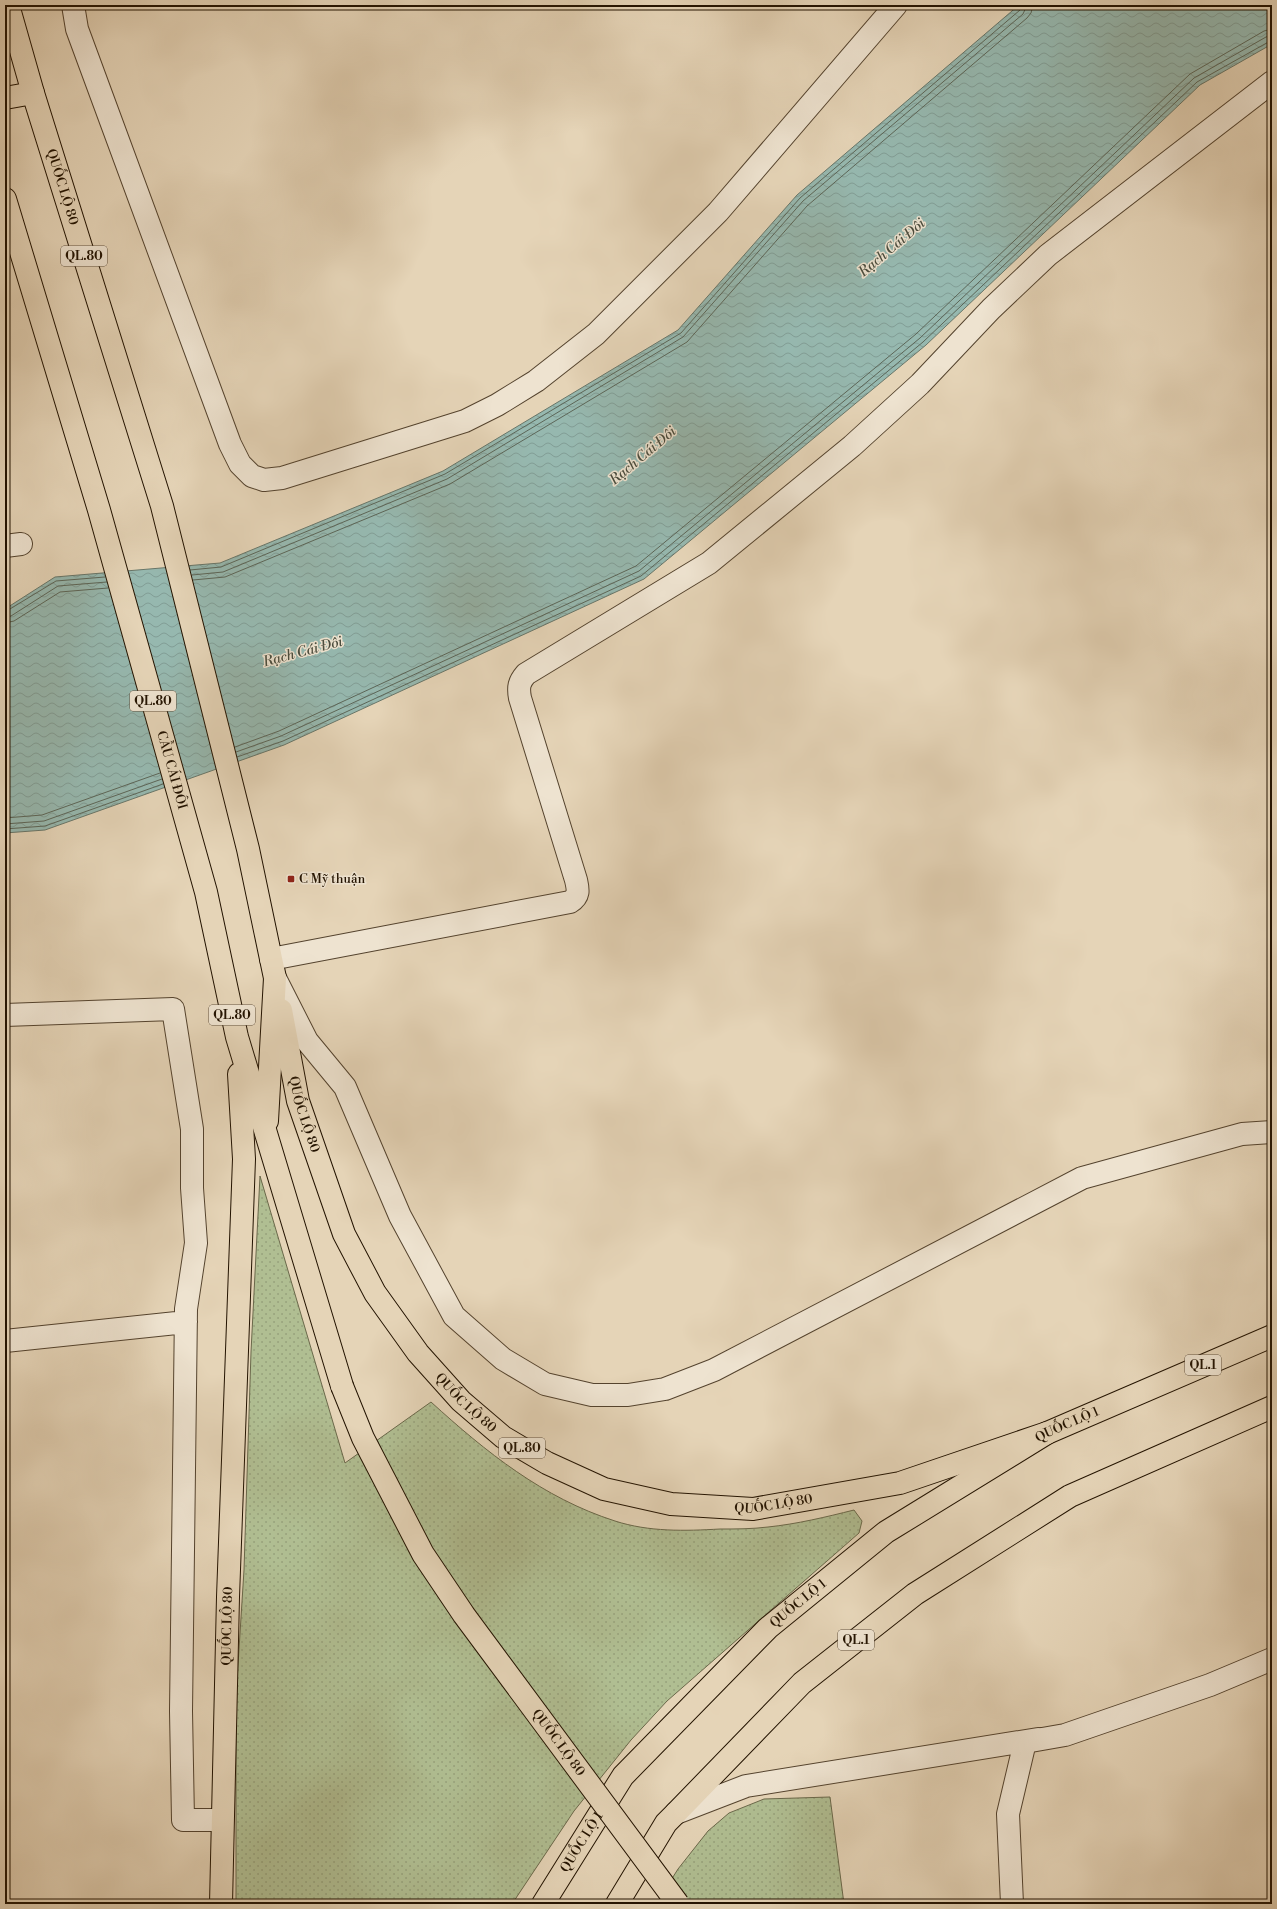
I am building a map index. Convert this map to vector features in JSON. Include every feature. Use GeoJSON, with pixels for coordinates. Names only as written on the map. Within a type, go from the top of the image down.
{"type":"FeatureCollection","features":[{"type":"Feature","properties":{"kind":"highway","name":"QUỐC LỘ 80"},"geometry":{"type":"LineString","coordinates":[[9,18],[162,506],[248,849],[273,968],[298,1101],[322,1164],[344,1234],[375,1293],[418,1353],[461,1401],[503,1437],[547,1463],[604,1489],[664,1502],[753,1508],[900,1483],[1047,1433]]}},
{"type":"Feature","properties":{"kind":"highway"},"geometry":{"type":"LineString","coordinates":[[5,98],[33,94]]}},
{"type":"Feature","properties":{"kind":"highway","name":"CẦU CÁI ĐÔI"},"geometry":{"type":"LineString","coordinates":[[5,199],[100,510],[206,892]]}},
{"type":"Feature","properties":{"kind":"highway","name":"QUỐC LỘ 80"},"geometry":{"type":"LineString","coordinates":[[206,892],[237,1037],[342,1386],[363,1438],[423,1554],[464,1615],[678,1904]]}},
{"type":"Feature","properties":{"kind":"highway","name":"QUỐC LỘ 80"},"geometry":{"type":"LineString","coordinates":[[266,1136],[273,968]]}},
{"type":"Feature","properties":{"kind":"highway","name":"QUỐC LỘ 80"},"geometry":{"type":"LineString","coordinates":[[221,1904],[222,1820],[244,1159],[237,1037]]}},
{"type":"Feature","properties":{"kind":"highway","name":"QUỐC LỘ 1"},"geometry":{"type":"LineString","coordinates":[[542,1904],[623,1776],[768,1628],[886,1532],[1047,1433],[1272,1336]]}},
{"type":"Feature","properties":{"kind":"highway","name":"QL.1"},"geometry":{"type":"LineString","coordinates":[[617,1904],[666,1823],[802,1683],[915,1594],[1070,1496],[1272,1406]]}},
{"type":"Feature","properties":{"kind":"street"},"geometry":{"type":"LineString","coordinates":[[73,5],[77,29],[230,444],[240,464],[247,472],[252,476],[264,480],[301,473],[465,421],[497,405],[553,368],[596,334],[718,212],[896,5]]}},
{"type":"Feature","properties":{"kind":"street"},"geometry":{"type":"LineString","coordinates":[[1272,82],[1048,255],[991,309],[920,384],[852,446],[710,563],[523,677],[520,681],[518,689],[520,698],[576,880],[578,894],[575,899],[570,902],[273,968],[307,1041],[345,1087],[400,1216],[454,1316],[503,1359],[545,1384],[592,1394],[628,1395],[665,1389],[714,1370],[1082,1178],[1242,1134],[1272,1132]]}},
{"type":"Feature","properties":{"kind":"street"},"geometry":{"type":"LineString","coordinates":[[5,1015],[173,1009],[192,1129],[192,1188],[196,1243],[186,1309],[181,1710],[183,1820],[222,1820]]}},
{"type":"Feature","properties":{"kind":"street"},"geometry":{"type":"LineString","coordinates":[[5,1341],[186,1322]]}},
{"type":"Feature","properties":{"kind":"street"},"geometry":{"type":"LineString","coordinates":[[1012,1904],[1008,1814],[1025,1742],[1065,1735],[1210,1684],[1272,1659]]}},
{"type":"Feature","properties":{"kind":"street"},"geometry":{"type":"LineString","coordinates":[[676,1813],[746,1786],[1065,1735]]}},
{"type":"Feature","properties":{"kind":"green space"},"geometry":{"type":"Polygon","coordinates":[[[260,1176],[345,1463],[431,1402],[494,1456],[517,1472],[564,1500],[628,1525],[667,1530],[756,1528],[801,1522],[854,1510],[862,1521],[859,1533],[667,1701],[631,1740],[574,1811],[512,1904],[236,1904],[236,1697],[244,1570],[251,1352],[260,1176]]]}},
{"type":"Feature","properties":{"kind":"green space"},"geometry":{"type":"Polygon","coordinates":[[[830,1797],[844,1904],[656,1904],[678,1869],[708,1831],[729,1813],[764,1799],[830,1797]]]}},
{"type":"Feature","properties":{"kind":"water","name":"Rạch Cái Đôi"},"geometry":{"type":"Polygon","coordinates":[[[1019,5],[1272,5],[1272,44],[1200,85],[926,345],[644,579],[284,745],[45,830],[5,833],[5,609],[55,577],[220,563],[443,471],[678,330],[797,195],[1019,5]]]}},
{"type":"Feature","properties":{"kind":"place","name":"C Mỹ thuận"},"geometry":{"type":"Point","coordinates":[291,879]}}]}
